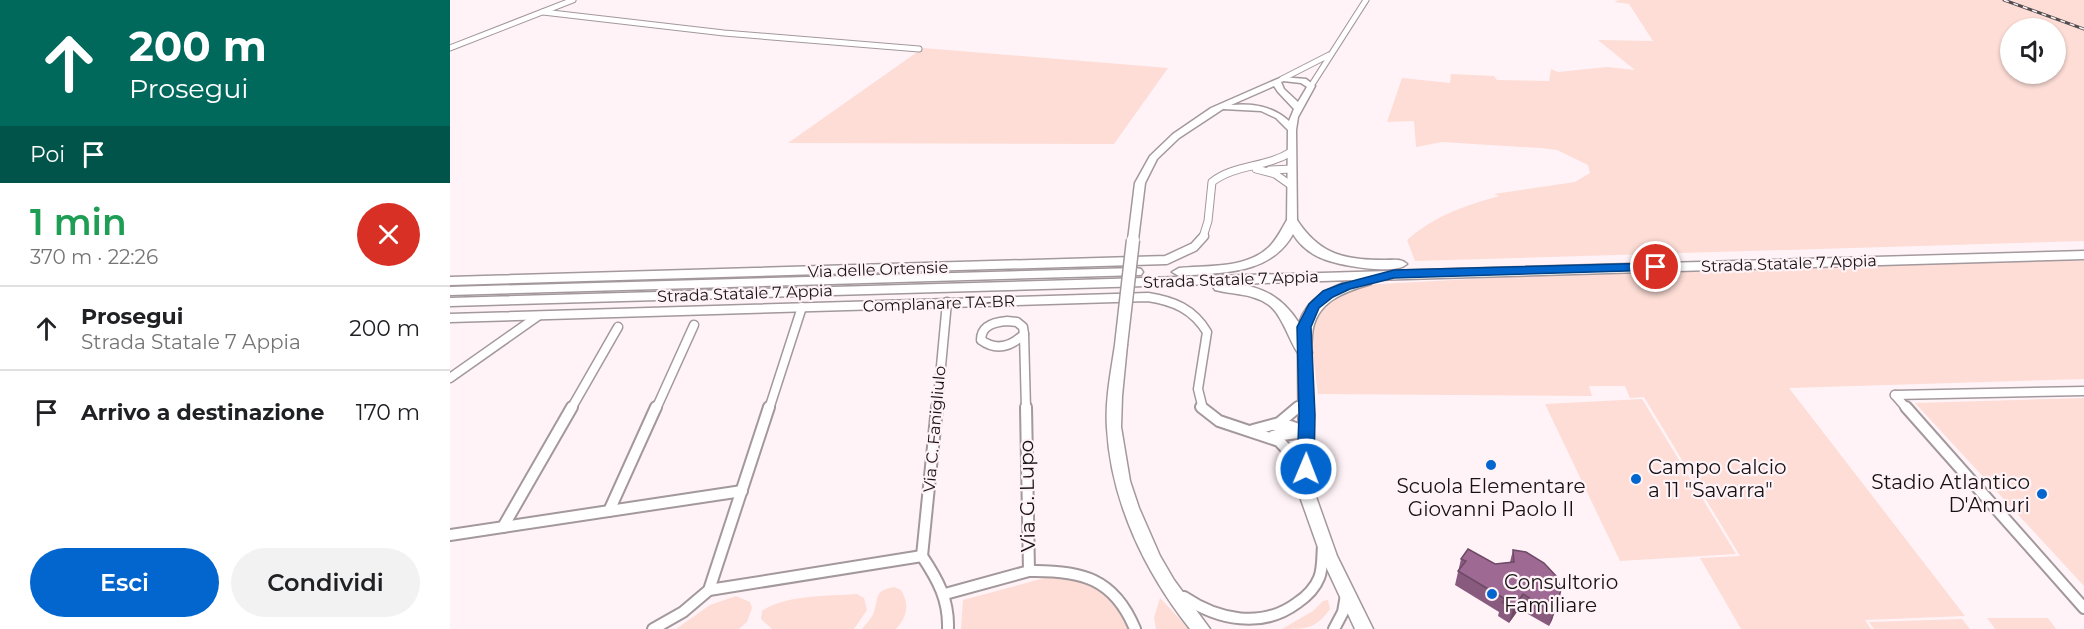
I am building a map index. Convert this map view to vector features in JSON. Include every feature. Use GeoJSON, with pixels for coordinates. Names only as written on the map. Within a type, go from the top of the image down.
{"type":"FeatureCollection","features":[{"type":"Feature","properties":{"kind":"highway"},"geometry":{"type":"LineString","coordinates":[[1292,223],[1307,245],[1333,258],[1368,264],[1432,265]]}},
{"type":"Feature","properties":{"kind":"highway"},"geometry":{"type":"LineString","coordinates":[[1179,272],[1241,267],[1260,261],[1275,251],[1285,239],[1292,223]]}},
{"type":"Feature","properties":{"kind":"highway","name":"Strada Statale 7 Appia"},"geometry":{"type":"LineString","coordinates":[[450,291],[1432,265],[1633,257],[2084,248]]}},
{"type":"Feature","properties":{"kind":"highway","name":"Strada Statale 7 Appia"},"geometry":{"type":"LineString","coordinates":[[450,302],[2084,255]]}},
{"type":"Feature","properties":{"kind":"highway"},"geometry":{"type":"LineString","coordinates":[[1304,353],[1304,327],[1308,316],[1321,300],[1328,294],[1346,286],[1394,274]]}},
{"type":"Feature","properties":{"kind":"highway"},"geometry":{"type":"LineString","coordinates":[[1146,282],[1225,287],[1269,299],[1288,314],[1297,330],[1304,353]]}},
{"type":"Feature","properties":{"kind":"street"},"geometry":{"type":"LineString","coordinates":[[450,48],[573,0]]}},
{"type":"Feature","properties":{"kind":"street"},"geometry":{"type":"LineString","coordinates":[[1292,223],[1292,130],[1298,108],[1329,54],[1366,0]]}},
{"type":"Feature","properties":{"kind":"street"},"geometry":{"type":"LineString","coordinates":[[543,12],[735,34],[919,49]]}},
{"type":"Feature","properties":{"kind":"street"},"geometry":{"type":"LineString","coordinates":[[1201,629],[1166,581],[1130,509],[1118,470],[1114,424],[1140,183],[1153,158],[1192,123],[1214,110],[1280,81],[1329,54]]}},
{"type":"Feature","properties":{"kind":"street"},"geometry":{"type":"LineString","coordinates":[[1280,81],[1303,81],[1311,86]]}},
{"type":"Feature","properties":{"kind":"street"},"geometry":{"type":"LineString","coordinates":[[1280,81],[1281,93],[1295,101],[1298,108]]}},
{"type":"Feature","properties":{"kind":"street"},"geometry":{"type":"LineString","coordinates":[[1214,110],[1242,106],[1271,111],[1282,116],[1292,130]]}},
{"type":"Feature","properties":{"kind":"street"},"geometry":{"type":"LineString","coordinates":[[1262,168],[1273,164],[1291,152]]}},
{"type":"Feature","properties":{"kind":"street","name":"Via delle Ortensie"},"geometry":{"type":"LineString","coordinates":[[450,281],[1166,260],[1178,256],[1203,241],[1208,229],[1212,182],[1223,173],[1246,168],[1262,168]]}},
{"type":"Feature","properties":{"kind":"street"},"geometry":{"type":"LineString","coordinates":[[1262,168],[1292,169]]}},
{"type":"Feature","properties":{"kind":"street"},"geometry":{"type":"LineString","coordinates":[[1262,168],[1292,186]]}},
{"type":"Feature","properties":{"kind":"street","name":"Complanare TA-BR"},"geometry":{"type":"LineString","coordinates":[[450,318],[1148,297],[1179,304],[1195,312],[1207,332],[1198,396],[1203,409],[1211,418],[1221,423],[1270,436]]}},
{"type":"Feature","properties":{"kind":"street","name":"Via C. Fanigliulo"},"geometry":{"type":"LineString","coordinates":[[922,556],[946,302]]}},
{"type":"Feature","properties":{"kind":"street"},"geometry":{"type":"LineString","coordinates":[[653,629],[693,605],[709,590],[802,307]]}},
{"type":"Feature","properties":{"kind":"street"},"geometry":{"type":"LineString","coordinates":[[450,378],[538,316]]}},
{"type":"Feature","properties":{"kind":"street"},"geometry":{"type":"LineString","coordinates":[[996,322],[1017,322],[1023,327],[1024,334],[1018,340],[997,347],[987,345],[981,340],[981,334],[986,327],[996,322]]}},
{"type":"Feature","properties":{"kind":"street"},"geometry":{"type":"LineString","coordinates":[[609,511],[694,325]]}},
{"type":"Feature","properties":{"kind":"street"},"geometry":{"type":"LineString","coordinates":[[503,527],[618,327]]}},
{"type":"Feature","properties":{"kind":"street","name":"Via G. Lupo"},"geometry":{"type":"LineString","coordinates":[[945,594],[1029,571],[1024,334]]}},
{"type":"Feature","properties":{"kind":"street"},"geometry":{"type":"LineString","coordinates":[[1304,353],[1307,494],[1323,539],[1364,629]]}},
{"type":"Feature","properties":{"kind":"street"},"geometry":{"type":"LineString","coordinates":[[2084,391],[1895,395],[2084,608]]}},
{"type":"Feature","properties":{"kind":"street"},"geometry":{"type":"LineString","coordinates":[[1273,426],[1290,417],[1306,401]]}},
{"type":"Feature","properties":{"kind":"street"},"geometry":{"type":"LineString","coordinates":[[1253,430],[1273,426],[1290,426],[1306,432]]}},
{"type":"Feature","properties":{"kind":"street"},"geometry":{"type":"LineString","coordinates":[[1270,436],[1306,432]]}},
{"type":"Feature","properties":{"kind":"street"},"geometry":{"type":"LineString","coordinates":[[1270,436],[1288,447],[1306,469]]}},
{"type":"Feature","properties":{"kind":"street"},"geometry":{"type":"LineString","coordinates":[[450,535],[742,491]]}},
{"type":"Feature","properties":{"kind":"street"},"geometry":{"type":"LineString","coordinates":[[1166,581],[1198,609],[1217,618],[1247,621],[1278,616],[1301,604],[1319,580],[1323,539]]}},
{"type":"Feature","properties":{"kind":"street"},"geometry":{"type":"LineString","coordinates":[[709,590],[922,556],[938,578],[945,594],[949,607],[948,629]]}},
{"type":"Feature","properties":{"kind":"street"},"geometry":{"type":"LineString","coordinates":[[1029,571],[1088,577],[1111,590],[1129,609],[1136,629]]}},
{"type":"Feature","properties":{"kind":"street"},"geometry":{"type":"LineString","coordinates":[[1334,629],[1343,612],[1347,592]]}},
{"type":"Feature","properties":{"kind":"shaded area"},"geometry":{"type":"Polygon","coordinates":[[[1619,0],[2002,0],[2051,18],[2000,18],[2000,84],[2066,84],[2066,23],[2084,30],[2084,241],[1415,261],[1407,240],[1439,218],[1499,196],[1494,194],[1575,182],[1590,173],[1588,165],[1557,150],[1442,142],[1416,147],[1414,121],[1387,122],[1402,78],[1450,83],[1451,74],[1494,76],[1497,80],[1549,81],[1551,69],[1558,72],[1607,67],[1635,70],[1598,40],[1653,41],[1629,4],[1614,2],[1619,0]]]}},
{"type":"Feature","properties":{"kind":"shaded area"},"geometry":{"type":"Polygon","coordinates":[[[2007,0],[2084,0],[2084,29],[2066,22],[2066,18],[2055,18],[2007,0]]]}},
{"type":"Feature","properties":{"kind":"shaded area"},"geometry":{"type":"Polygon","coordinates":[[[923,48],[1168,68],[1114,144],[788,143],[923,48]]]}},
{"type":"Feature","properties":{"kind":"shaded area"},"geometry":{"type":"Polygon","coordinates":[[[2023,259],[2084,261],[2084,379],[1789,388],[1965,616],[1865,620],[1871,629],[1741,629],[1700,558],[1740,556],[1644,397],[1630,398],[1625,386],[1589,386],[1592,396],[1318,394],[1309,324],[1328,298],[1363,285],[1599,272],[2023,259]]]}},
{"type":"Feature","properties":{"kind":"shaded area","name":"Stadio Atlantico D'Amuri"},"geometry":{"type":"Polygon","coordinates":[[[2084,398],[2084,586],[1915,403],[2084,398]]]}},
{"type":"Feature","properties":{"kind":"shaded area","name":"Campo Calcio a 11 \"Savarra\""},"geometry":{"type":"Polygon","coordinates":[[[1642,399],[1736,554],[1620,561],[1545,404],[1642,399]]]}},
{"type":"Feature","properties":{"kind":"shaded area"},"geometry":{"type":"Polygon","coordinates":[[[1063,573],[1111,589],[1135,629],[961,629],[963,600],[1063,573]]]}},
{"type":"Feature","properties":{"kind":"shaded area"},"geometry":{"type":"Polygon","coordinates":[[[894,587],[901,590],[906,601],[905,615],[900,624],[896,629],[862,629],[873,614],[880,592],[894,587]]]}},
{"type":"Feature","properties":{"kind":"shaded area"},"geometry":{"type":"Polygon","coordinates":[[[857,594],[864,598],[867,610],[854,629],[772,629],[761,619],[762,611],[782,602],[808,597],[857,594]]]}},
{"type":"Feature","properties":{"kind":"shaded area"},"geometry":{"type":"Polygon","coordinates":[[[736,596],[750,602],[752,608],[747,622],[739,629],[676,629],[710,605],[736,596]]]}},
{"type":"Feature","properties":{"kind":"shaded area"},"geometry":{"type":"Polygon","coordinates":[[[1160,598],[1189,629],[1156,629],[1154,618],[1160,598]]]}},
{"type":"Feature","properties":{"kind":"shaded area"},"geometry":{"type":"Polygon","coordinates":[[[1328,600],[1330,609],[1320,621],[1304,628],[1282,629],[1313,611],[1323,601],[1328,600]]]}},
{"type":"Feature","properties":{"kind":"shaded area"},"geometry":{"type":"Polygon","coordinates":[[[1987,618],[2048,618],[2056,629],[1995,629],[1987,618]]]}},
{"type":"Feature","properties":{"kind":"shaded area"},"geometry":{"type":"Polygon","coordinates":[[[1962,619],[1970,629],[1874,629],[1869,622],[1962,619]]]}},
{"type":"Feature","properties":{"kind":"building"},"geometry":{"type":"Polygon","coordinates":[[[1468,549],[1495,564],[1514,562],[1513,550],[1526,552],[1544,563],[1556,576],[1561,589],[1557,606],[1553,612],[1523,594],[1513,609],[1502,602],[1505,599],[1458,571],[1466,561],[1461,559],[1468,549]]]}},
{"type":"Feature","properties":{"kind":"railway"},"geometry":{"type":"LineString","coordinates":[[2004,0],[2084,29]]}},
{"type":"Feature","properties":{"kind":"place","name":"Scuola Elementare Giovanni Paolo II"},"geometry":{"type":"Point","coordinates":[1491,465]}},
{"type":"Feature","properties":{"kind":"place","name":"Campo Calcio a 11 \"Savarra\""},"geometry":{"type":"Point","coordinates":[1636,479]}},
{"type":"Feature","properties":{"kind":"place","name":"Stadio Atlantico D'Amuri"},"geometry":{"type":"Point","coordinates":[2042,494]}},
{"type":"Feature","properties":{"kind":"place","name":"Consultorio Familiare"},"geometry":{"type":"Point","coordinates":[1492,594]}},
{"type":"Feature","properties":{"kind":"route"},"geometry":{"type":"LineString","coordinates":[[1306,469],[1304,327],[1314,307],[1328,294],[1346,286],[1394,274],[1656,267]]}}]}
